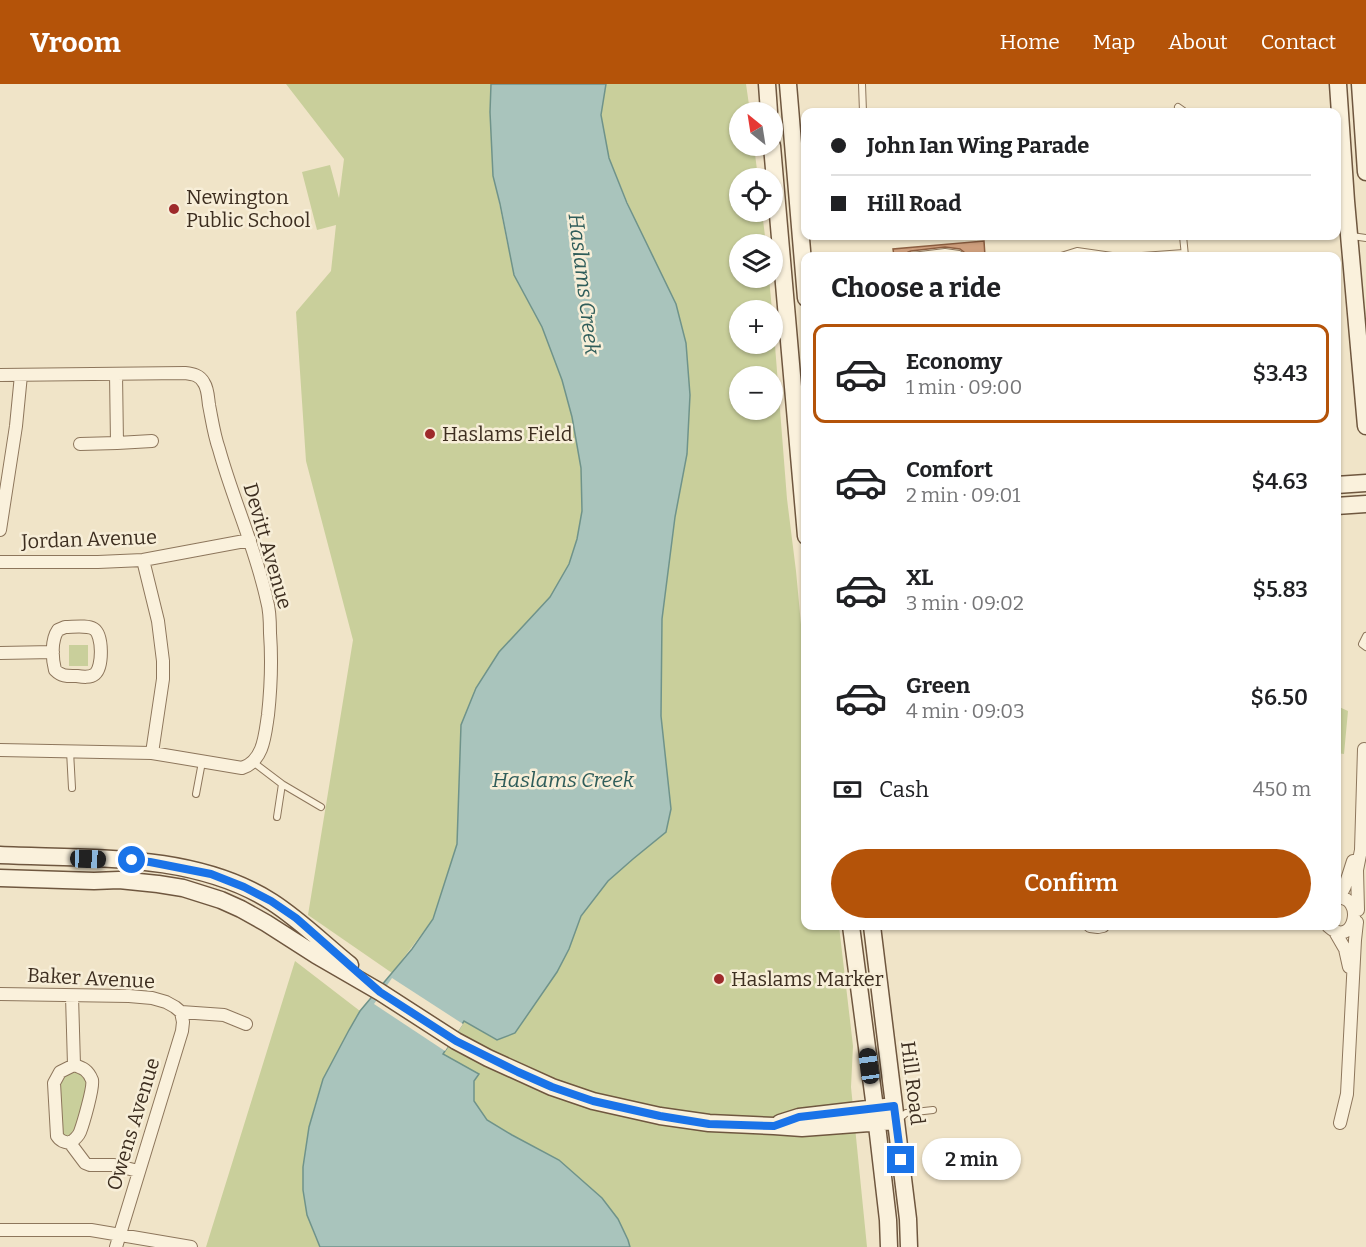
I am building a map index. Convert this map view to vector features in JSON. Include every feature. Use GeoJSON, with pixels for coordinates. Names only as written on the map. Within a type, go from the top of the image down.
{"type":"FeatureCollection","features":[{"type":"Feature","properties":{"kind":"street"},"geometry":{"type":"LineString","coordinates":[[767,84],[768,102]]}},
{"type":"Feature","properties":{"kind":"street"},"geometry":{"type":"LineString","coordinates":[[788,84],[801,239]]}},
{"type":"Feature","properties":{"kind":"street"},"geometry":{"type":"LineString","coordinates":[[1338,84],[1358,237],[1366,426]]}},
{"type":"Feature","properties":{"kind":"street"},"geometry":{"type":"LineString","coordinates":[[1360,84],[1366,172]]}},
{"type":"Feature","properties":{"kind":"street"},"geometry":{"type":"LineString","coordinates":[[773,156],[801,479]]}},
{"type":"Feature","properties":{"kind":"street","name":"Devitt Avenue"},"geometry":{"type":"LineString","coordinates":[[116,374],[185,373],[197,375],[207,388],[221,459],[250,540],[267,601],[272,656],[270,696],[262,747],[253,762]]}},
{"type":"Feature","properties":{"kind":"street"},"geometry":{"type":"LineString","coordinates":[[0,375],[116,374],[117,443]]}},
{"type":"Feature","properties":{"kind":"street"},"geometry":{"type":"LineString","coordinates":[[0,530],[16,426],[21,375]]}},
{"type":"Feature","properties":{"kind":"street"},"geometry":{"type":"LineString","coordinates":[[80,444],[152,441]]}},
{"type":"Feature","properties":{"kind":"street"},"geometry":{"type":"LineString","coordinates":[[1341,485],[1366,483]]}},
{"type":"Feature","properties":{"kind":"street"},"geometry":{"type":"LineString","coordinates":[[1341,506],[1366,504]]}},
{"type":"Feature","properties":{"kind":"street","name":"Jordan Avenue"},"geometry":{"type":"LineString","coordinates":[[0,562],[143,560],[250,540]]}},
{"type":"Feature","properties":{"kind":"street"},"geometry":{"type":"LineString","coordinates":[[143,560],[158,621],[163,661],[163,679],[152,753]]}},
{"type":"Feature","properties":{"kind":"street"},"geometry":{"type":"LineString","coordinates":[[88,627],[95,629],[100,636],[100,664],[98,671],[92,676],[60,674],[54,667],[53,652],[55,633],[61,628],[88,627]]}},
{"type":"Feature","properties":{"kind":"street"},"geometry":{"type":"LineString","coordinates":[[0,653],[53,652]]}},
{"type":"Feature","properties":{"kind":"street"},"geometry":{"type":"LineString","coordinates":[[1340,1123],[1347,1094],[1357,916],[1357,870],[1361,850],[1364,749]]}},
{"type":"Feature","properties":{"kind":"street"},"geometry":{"type":"LineString","coordinates":[[0,750],[152,753],[242,768],[253,762]]}},
{"type":"Feature","properties":{"kind":"street"},"geometry":{"type":"LineString","coordinates":[[1341,893],[1353,861],[1361,850]]}},
{"type":"Feature","properties":{"kind":"street"},"geometry":{"type":"LineString","coordinates":[[0,855],[150,862],[211,874],[244,887],[271,901],[296,918],[380,992]]}},
{"type":"Feature","properties":{"kind":"street"},"geometry":{"type":"LineString","coordinates":[[0,878],[119,880],[183,888],[221,900],[266,923],[456,1041],[552,1087],[593,1101],[709,1124],[802,1128],[899,1113]]}},
{"type":"Feature","properties":{"kind":"street"},"geometry":{"type":"LineString","coordinates":[[1338,930],[1344,932],[1354,927],[1357,916],[1353,902],[1341,898]]}},
{"type":"Feature","properties":{"kind":"street","name":"Hill Road"},"geometry":{"type":"LineString","coordinates":[[853,930],[888,1220],[889,1247]]}},
{"type":"Feature","properties":{"kind":"street","name":"Hill Road"},"geometry":{"type":"LineString","coordinates":[[873,930],[899,1113],[909,1247]]}},
{"type":"Feature","properties":{"kind":"street"},"geometry":{"type":"LineString","coordinates":[[1332,930],[1345,949],[1353,976]]}},
{"type":"Feature","properties":{"kind":"street","name":"Baker Avenue"},"geometry":{"type":"LineString","coordinates":[[0,994],[152,998],[166,1002],[181,1012],[224,1015],[246,1024]]}},
{"type":"Feature","properties":{"kind":"street"},"geometry":{"type":"LineString","coordinates":[[72,996],[74,1065]]}},
{"type":"Feature","properties":{"kind":"street","name":"Owens Avenue"},"geometry":{"type":"LineString","coordinates":[[118,1241],[182,1031],[181,1012]]}},
{"type":"Feature","properties":{"kind":"street"},"geometry":{"type":"LineString","coordinates":[[70,1143],[80,1132],[93,1085],[88,1072],[74,1065],[60,1072],[54,1083],[57,1136],[63,1142],[70,1143],[85,1163],[114,1165],[138,1171]]}},
{"type":"Feature","properties":{"kind":"street"},"geometry":{"type":"LineString","coordinates":[[0,1230],[83,1230],[118,1241],[191,1247]]}},
{"type":"Feature","properties":{"kind":"lane"},"geometry":{"type":"LineString","coordinates":[[862,84],[863,108]]}},
{"type":"Feature","properties":{"kind":"lane"},"geometry":{"type":"LineString","coordinates":[[1366,636],[1362,644],[1366,647]]}},
{"type":"Feature","properties":{"kind":"lane"},"geometry":{"type":"LineString","coordinates":[[70,751],[72,788]]}},
{"type":"Feature","properties":{"kind":"lane"},"geometry":{"type":"LineString","coordinates":[[196,794],[202,761]]}},
{"type":"Feature","properties":{"kind":"lane"},"geometry":{"type":"LineString","coordinates":[[253,762],[282,784],[321,807]]}},
{"type":"Feature","properties":{"kind":"lane"},"geometry":{"type":"LineString","coordinates":[[277,817],[282,784]]}},
{"type":"Feature","properties":{"kind":"lane"},"geometry":{"type":"LineString","coordinates":[[899,1113],[933,1110]]}},
{"type":"Feature","properties":{"kind":"green space"},"geometry":{"type":"Polygon","coordinates":[[[286,84],[491,84],[493,172],[507,243],[518,283],[542,327],[562,380],[572,417],[581,468],[582,511],[577,539],[569,564],[550,597],[499,652],[461,725],[457,844],[433,919],[392,973],[308,915],[353,640],[306,461],[296,312],[331,271],[336,225],[317,230],[302,172],[330,165],[339,198],[344,159],[286,84]]]}},
{"type":"Feature","properties":{"kind":"green space"},"geometry":{"type":"Polygon","coordinates":[[[606,84],[746,84],[749,102],[729,102],[729,156],[755,156],[757,168],[729,168],[729,222],[763,222],[765,234],[729,234],[729,288],[770,288],[771,300],[729,300],[729,354],[776,354],[777,366],[729,366],[729,420],[781,420],[801,624],[801,930],[839,930],[853,1046],[851,1087],[867,1247],[630,1247],[618,1219],[602,1198],[559,1160],[487,1120],[474,1101],[474,1081],[443,1054],[464,1021],[496,1040],[515,1032],[557,972],[569,949],[581,916],[608,881],[633,859],[671,809],[661,717],[662,619],[675,517],[687,454],[690,395],[686,343],[609,158],[601,115],[606,84]]]}},
{"type":"Feature","properties":{"kind":"green space"},"geometry":{"type":"Polygon","coordinates":[[[69,645],[88,645],[88,666],[69,666],[69,645]]]}},
{"type":"Feature","properties":{"kind":"green space"},"geometry":{"type":"Polygon","coordinates":[[[1341,708],[1348,711],[1344,754],[1341,754],[1341,708]]]}},
{"type":"Feature","properties":{"kind":"green space"},"geometry":{"type":"Polygon","coordinates":[[[295,961],[360,1011],[324,1077],[316,1100],[307,1142],[304,1164],[306,1206],[320,1247],[206,1247],[295,961]]]}},
{"type":"Feature","properties":{"kind":"green space"},"geometry":{"type":"Polygon","coordinates":[[[68,1069],[81,1070],[88,1083],[74,1133],[65,1136],[59,1132],[60,1081],[68,1069]]]}},
{"type":"Feature","properties":{"kind":"water","name":"Haslams Creek"},"geometry":{"type":"Polygon","coordinates":[[[491,84],[606,84],[601,115],[609,158],[627,203],[676,304],[686,343],[690,395],[687,454],[675,517],[662,619],[661,716],[671,809],[666,832],[608,881],[581,916],[569,949],[557,972],[515,1033],[497,1040],[464,1021],[443,1054],[479,1074],[474,1081],[474,1101],[487,1120],[559,1160],[602,1198],[618,1219],[630,1247],[320,1247],[307,1215],[303,1190],[303,1167],[309,1127],[323,1079],[360,1011],[412,949],[433,919],[457,844],[461,725],[476,688],[499,652],[550,597],[569,564],[577,539],[582,511],[581,468],[572,417],[562,380],[542,327],[514,275],[493,176],[491,84]]]}},
{"type":"Feature","properties":{"kind":"pier"},"geometry":{"type":"Polygon","coordinates":[[[392,978],[463,1024],[445,1051],[374,1004],[392,978]]]}},
{"type":"Feature","properties":{"kind":"building"},"geometry":{"type":"Polygon","coordinates":[[[984,241],[985,252],[964,252],[960,249],[945,247],[908,252],[893,252],[893,249],[984,241]]]}},
{"type":"Feature","properties":{"kind":"place","name":"Newington Public School"},"geometry":{"type":"Point","coordinates":[174,209]}},
{"type":"Feature","properties":{"kind":"place","name":"Haslams Field"},"geometry":{"type":"Point","coordinates":[430,434]}},
{"type":"Feature","properties":{"kind":"place","name":"Haslams Marker"},"geometry":{"type":"Point","coordinates":[719,979]}},
{"type":"Feature","properties":{"kind":"route"},"geometry":{"type":"LineString","coordinates":[[132,860],[211,874],[271,901],[296,918],[380,992],[456,1041],[552,1087],[593,1101],[630,1110],[709,1124],[774,1126],[799,1117],[894,1106],[901,1160]]}}]}
